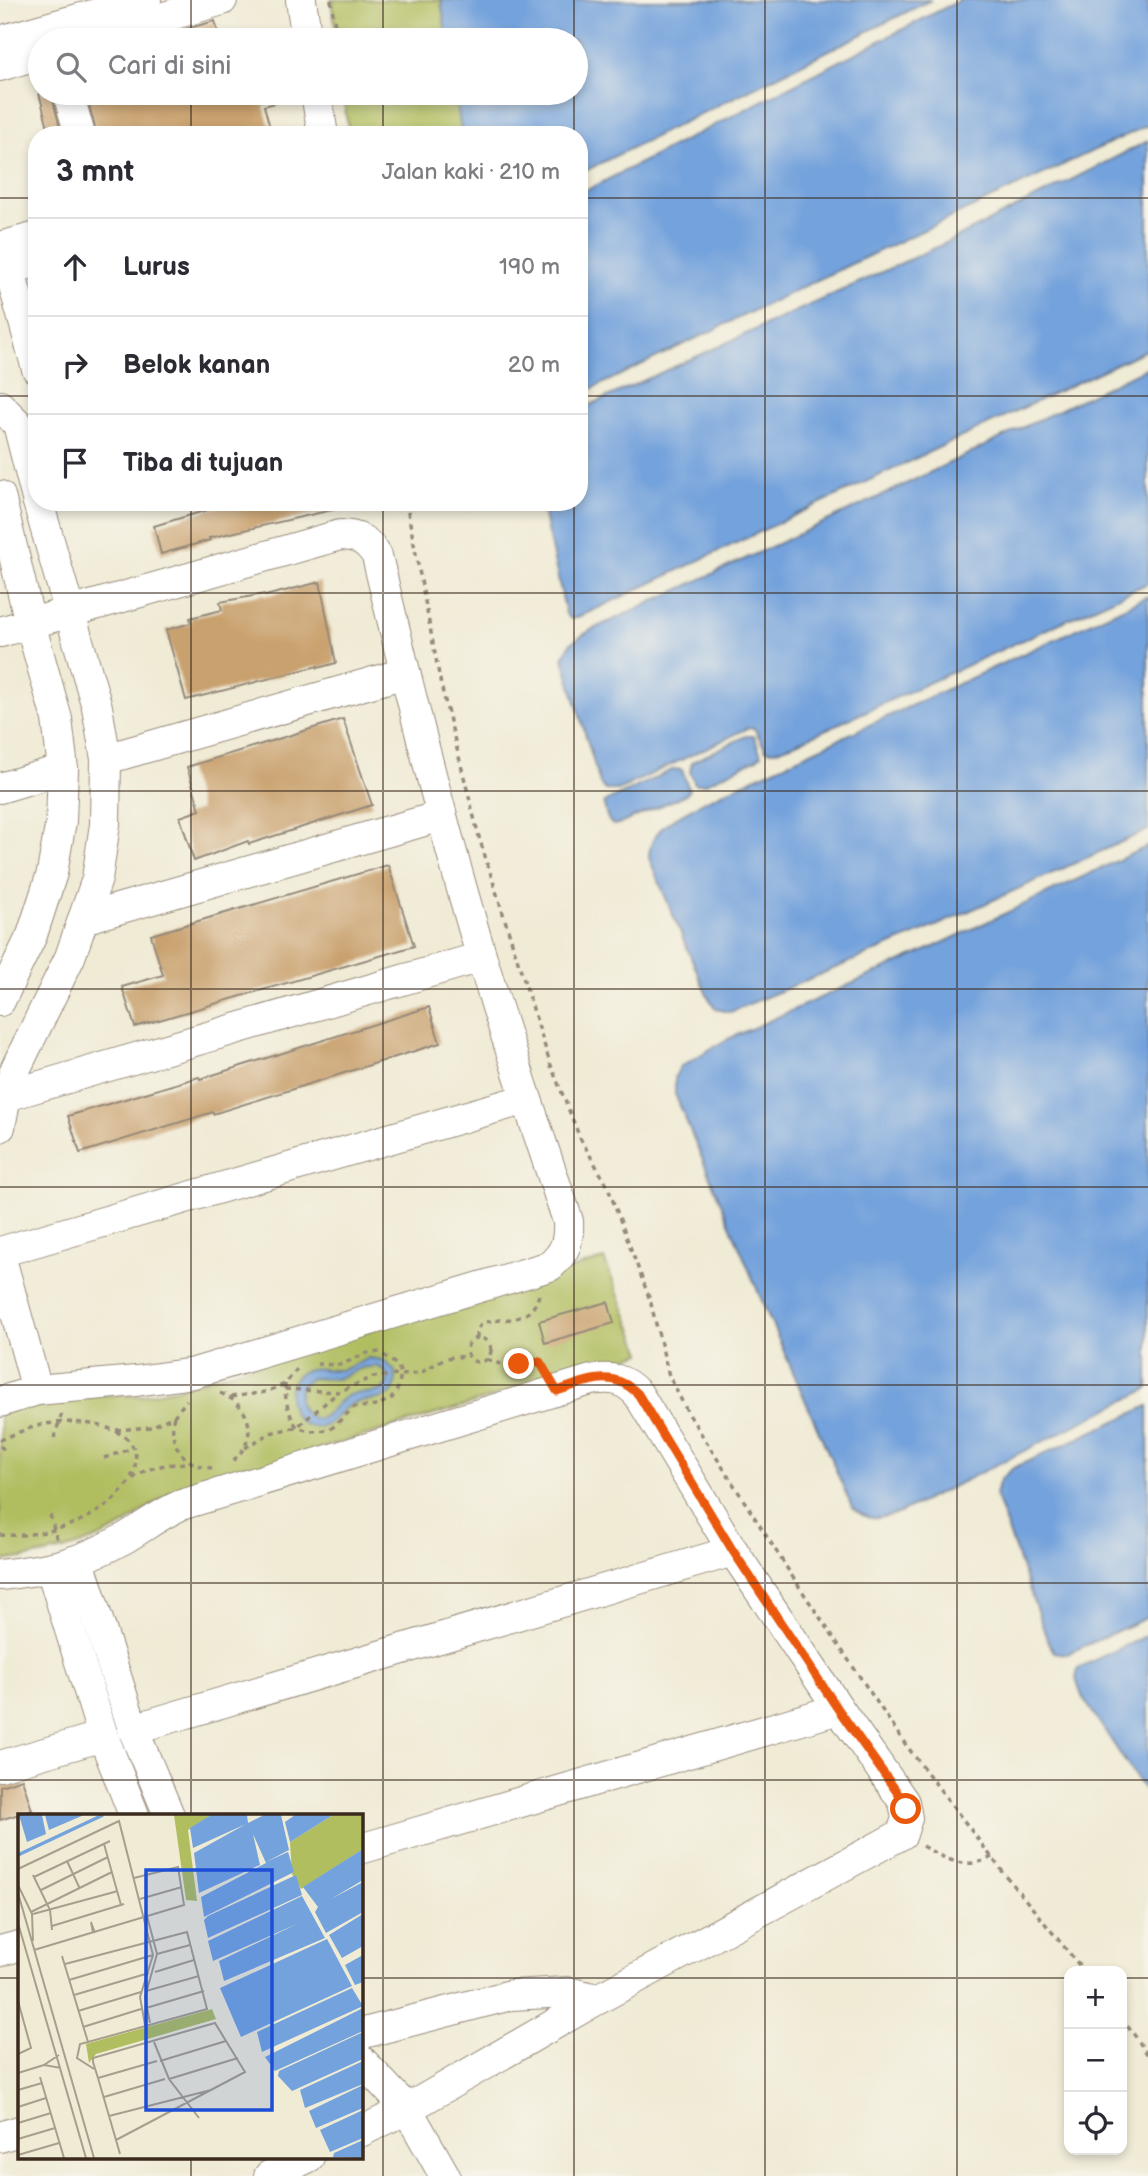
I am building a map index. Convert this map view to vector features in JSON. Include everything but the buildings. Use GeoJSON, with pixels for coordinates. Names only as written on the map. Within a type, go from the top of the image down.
{"type":"FeatureCollection","features":[{"type":"Feature","properties":{"kind":"street"},"geometry":{"type":"LineString","coordinates":[[46,28],[146,0]]}},
{"type":"Feature","properties":{"kind":"street"},"geometry":{"type":"LineString","coordinates":[[127,28],[222,0]]}},
{"type":"Feature","properties":{"kind":"street"},"geometry":{"type":"LineString","coordinates":[[301,0],[305,28]]}},
{"type":"Feature","properties":{"kind":"street"},"geometry":{"type":"LineString","coordinates":[[0,41],[28,33]]}},
{"type":"Feature","properties":{"kind":"street"},"geometry":{"type":"LineString","coordinates":[[0,65],[28,57]]}},
{"type":"Feature","properties":{"kind":"street"},"geometry":{"type":"LineString","coordinates":[[71,105],[77,126]]}},
{"type":"Feature","properties":{"kind":"street"},"geometry":{"type":"LineString","coordinates":[[318,105],[322,126]]}},
{"type":"Feature","properties":{"kind":"street"},"geometry":{"type":"LineString","coordinates":[[10,250],[28,228]]}},
{"type":"Feature","properties":{"kind":"street"},"geometry":{"type":"LineString","coordinates":[[10,250],[28,241]]}},
{"type":"Feature","properties":{"kind":"street"},"geometry":{"type":"LineString","coordinates":[[10,250],[28,329]]}},
{"type":"Feature","properties":{"kind":"street"},"geometry":{"type":"LineString","coordinates":[[14,419],[28,469]]}},
{"type":"Feature","properties":{"kind":"street"},"geometry":{"type":"LineString","coordinates":[[0,496],[30,623],[57,719],[63,769],[61,821],[52,873],[32,934],[0,1001]]}},
{"type":"Feature","properties":{"kind":"street"},"geometry":{"type":"LineString","coordinates":[[0,1127],[6,1096],[25,1046],[70,957],[97,879],[105,824],[106,759],[97,707],[40,511]]}},
{"type":"Feature","properties":{"kind":"street"},"geometry":{"type":"LineString","coordinates":[[0,632],[340,536],[364,540],[377,556],[441,816],[481,957],[568,1221],[567,1246],[550,1266],[194,1374],[37,1391],[0,1402]]}},
{"type":"Feature","properties":{"kind":"street"},"geometry":{"type":"LineString","coordinates":[[106,759],[405,673]]}},
{"type":"Feature","properties":{"kind":"street"},"geometry":{"type":"LineString","coordinates":[[0,788],[63,769]]}},
{"type":"Feature","properties":{"kind":"street"},"geometry":{"type":"LineString","coordinates":[[83,919],[441,816]]}},
{"type":"Feature","properties":{"kind":"street"},"geometry":{"type":"LineString","coordinates":[[0,944],[32,934]]}},
{"type":"Feature","properties":{"kind":"street"},"geometry":{"type":"LineString","coordinates":[[6,1096],[481,957]]}},
{"type":"Feature","properties":{"kind":"street"},"geometry":{"type":"LineString","coordinates":[[37,1391],[0,1254],[526,1099]]}},
{"type":"Feature","properties":{"kind":"street"},"geometry":{"type":"LineString","coordinates":[[0,1575],[51,1569],[79,1561],[181,1505],[557,1391],[606,1378],[617,1379],[638,1394],[733,1551],[838,1709],[904,1802],[907,1818],[902,1834],[597,1999],[407,2109],[362,2131]]}},
{"type":"Feature","properties":{"kind":"street"},"geometry":{"type":"LineString","coordinates":[[133,1729],[733,1551]]}},
{"type":"Feature","properties":{"kind":"street"},"geometry":{"type":"LineString","coordinates":[[79,1561],[133,1729],[169,1814]]}},
{"type":"Feature","properties":{"kind":"street"},"geometry":{"type":"LineString","coordinates":[[51,1569],[103,1736],[134,1814]]}},
{"type":"Feature","properties":{"kind":"street"},"geometry":{"type":"LineString","coordinates":[[362,1848],[838,1709]]}},
{"type":"Feature","properties":{"kind":"street"},"geometry":{"type":"LineString","coordinates":[[0,1766],[103,1736]]}},
{"type":"Feature","properties":{"kind":"street"},"geometry":{"type":"LineString","coordinates":[[0,1951],[18,1946]]}},
{"type":"Feature","properties":{"kind":"street"},"geometry":{"type":"LineString","coordinates":[[362,2033],[511,1995],[568,1992],[597,1999]]}},
{"type":"Feature","properties":{"kind":"street"},"geometry":{"type":"LineString","coordinates":[[362,2061],[407,2109],[445,2176]]}},
{"type":"Feature","properties":{"kind":"street"},"geometry":{"type":"LineString","coordinates":[[0,2137],[18,2131]]}},
{"type":"Feature","properties":{"kind":"street"},"geometry":{"type":"LineString","coordinates":[[269,2176],[307,2158]]}},
{"type":"Feature","properties":{"kind":"path"},"geometry":{"type":"LineString","coordinates":[[331,0],[335,28]]}},
{"type":"Feature","properties":{"kind":"path"},"geometry":{"type":"LineString","coordinates":[[408,511],[441,685],[480,837],[550,1063],[580,1138],[611,1198],[650,1300],[669,1376],[688,1413],[792,1576],[903,1741],[1080,1966]]}},
{"type":"Feature","properties":{"kind":"path"},"geometry":{"type":"LineString","coordinates":[[477,1338],[483,1339],[491,1348],[491,1354],[481,1362],[473,1361],[468,1356],[468,1345],[477,1338],[479,1326],[484,1322],[523,1317],[532,1308],[540,1290],[541,1268]]}},
{"type":"Feature","properties":{"kind":"path"},"geometry":{"type":"LineString","coordinates":[[300,1367],[286,1387],[287,1407],[299,1425],[309,1431],[330,1430],[354,1407],[384,1404],[398,1388],[398,1366],[380,1352],[368,1353],[340,1365],[312,1364]]}},
{"type":"Feature","properties":{"kind":"path"},"geometry":{"type":"LineString","coordinates":[[244,1449],[270,1433],[299,1425],[338,1392],[373,1377],[422,1372],[445,1357],[468,1356]]}},
{"type":"Feature","properties":{"kind":"path"},"geometry":{"type":"LineString","coordinates":[[487,1359],[508,1366],[531,1361],[540,1362],[557,1391]]}},
{"type":"Feature","properties":{"kind":"path"},"geometry":{"type":"LineString","coordinates":[[210,1391],[231,1397],[286,1387],[338,1392]]}},
{"type":"Feature","properties":{"kind":"path"},"geometry":{"type":"LineString","coordinates":[[189,1398],[174,1416],[173,1437],[183,1456],[191,1463],[220,1467],[238,1457],[248,1438],[246,1415],[231,1397]]}},
{"type":"Feature","properties":{"kind":"path"},"geometry":{"type":"LineString","coordinates":[[0,1440],[27,1430],[59,1423],[83,1423],[116,1430],[151,1427],[174,1416]]}},
{"type":"Feature","properties":{"kind":"path"},"geometry":{"type":"LineString","coordinates":[[116,1430],[127,1438],[133,1448],[135,1470],[129,1482]]}},
{"type":"Feature","properties":{"kind":"path"},"geometry":{"type":"LineString","coordinates":[[0,1446],[7,1451]]}},
{"type":"Feature","properties":{"kind":"path"},"geometry":{"type":"LineString","coordinates":[[104,1458],[133,1448]]}},
{"type":"Feature","properties":{"kind":"path"},"geometry":{"type":"LineString","coordinates":[[0,1535],[55,1531],[91,1515],[111,1502],[140,1473],[158,1466],[191,1463]]}},
{"type":"Feature","properties":{"kind":"path"},"geometry":{"type":"LineString","coordinates":[[51,1515],[55,1531]]}},
{"type":"Feature","properties":{"kind":"path"},"geometry":{"type":"LineString","coordinates":[[902,1834],[949,1861],[980,1863],[992,1857]]}},
{"type":"Feature","properties":{"kind":"path"},"geometry":{"type":"LineString","coordinates":[[1127,2024],[1148,2055]]}},
{"type":"Feature","properties":{"kind":"green space"},"geometry":{"type":"Polygon","coordinates":[[[331,0],[441,0],[445,28],[335,28],[331,0]]]}},
{"type":"Feature","properties":{"kind":"green space"},"geometry":{"type":"Polygon","coordinates":[[[345,105],[457,105],[460,126],[348,126],[345,105]]]}},
{"type":"Feature","properties":{"kind":"green space"},"geometry":{"type":"Polygon","coordinates":[[[604,1259],[642,1353],[168,1494],[124,1525],[95,1540],[48,1553],[0,1561],[0,1414],[14,1409],[99,1395],[140,1396],[178,1388],[604,1259]]]}},
{"type":"Feature","properties":{"kind":"water"},"geometry":{"type":"Polygon","coordinates":[[[441,0],[931,0],[588,170],[588,126],[460,126],[457,105],[588,105],[588,28],[445,28],[441,0]]]}},
{"type":"Feature","properties":{"kind":"water"},"geometry":{"type":"Polygon","coordinates":[[[960,0],[1148,0],[1148,125],[588,391],[588,189],[960,0]]]}},
{"type":"Feature","properties":{"kind":"water"},"geometry":{"type":"Polygon","coordinates":[[[1148,141],[1148,349],[581,616],[571,619],[566,614],[543,511],[588,511],[588,406],[950,241],[1148,141]]]}},
{"type":"Feature","properties":{"kind":"water"},"geometry":{"type":"Polygon","coordinates":[[[1148,367],[1148,583],[794,744],[774,751],[766,750],[754,728],[748,728],[618,790],[605,790],[600,784],[563,658],[571,643],[591,630],[881,496],[1148,367]]]}},
{"type":"Feature","properties":{"kind":"water"},"geometry":{"type":"Polygon","coordinates":[[[1148,596],[1148,830],[936,926],[730,1012],[716,1009],[707,995],[649,858],[650,847],[660,830],[705,801],[1148,596]]]}},
{"type":"Feature","properties":{"kind":"water"},"geometry":{"type":"Polygon","coordinates":[[[746,736],[754,736],[761,755],[757,759],[704,784],[695,784],[690,772],[692,762],[746,736]]]}},
{"type":"Feature","properties":{"kind":"water"},"geometry":{"type":"Polygon","coordinates":[[[674,769],[682,770],[689,790],[687,794],[622,823],[611,823],[604,807],[607,801],[674,769]]]}},
{"type":"Feature","properties":{"kind":"water"},"geometry":{"type":"Polygon","coordinates":[[[1148,846],[1148,1389],[900,1513],[875,1518],[864,1516],[852,1507],[768,1315],[675,1094],[675,1077],[680,1067],[726,1040],[936,946],[1148,846]]]}},
{"type":"Feature","properties":{"kind":"water"},"geometry":{"type":"Polygon","coordinates":[[[368,1358],[383,1360],[395,1371],[393,1392],[380,1399],[355,1402],[324,1426],[313,1427],[298,1419],[290,1403],[289,1394],[295,1378],[307,1370],[343,1369],[368,1358]],[[376,1366],[362,1368],[336,1379],[311,1378],[301,1386],[300,1406],[304,1412],[317,1419],[349,1395],[382,1390],[387,1384],[386,1373],[376,1366]]]}},
{"type":"Feature","properties":{"kind":"water"},"geometry":{"type":"Polygon","coordinates":[[[1148,1406],[1148,1617],[1067,1654],[1054,1652],[995,1494],[1000,1480],[1013,1468],[1148,1406]]]}},
{"type":"Feature","properties":{"kind":"water"},"geometry":{"type":"Polygon","coordinates":[[[1148,1635],[1148,1796],[1082,1696],[1076,1678],[1078,1668],[1148,1635]]]}},
{"type":"Feature","properties":{"kind":"route"},"geometry":{"type":"LineString","coordinates":[[519,1364],[540,1362],[557,1391],[606,1378],[623,1380],[638,1394],[733,1551],[838,1709],[904,1802],[906,1809]]}}]}
